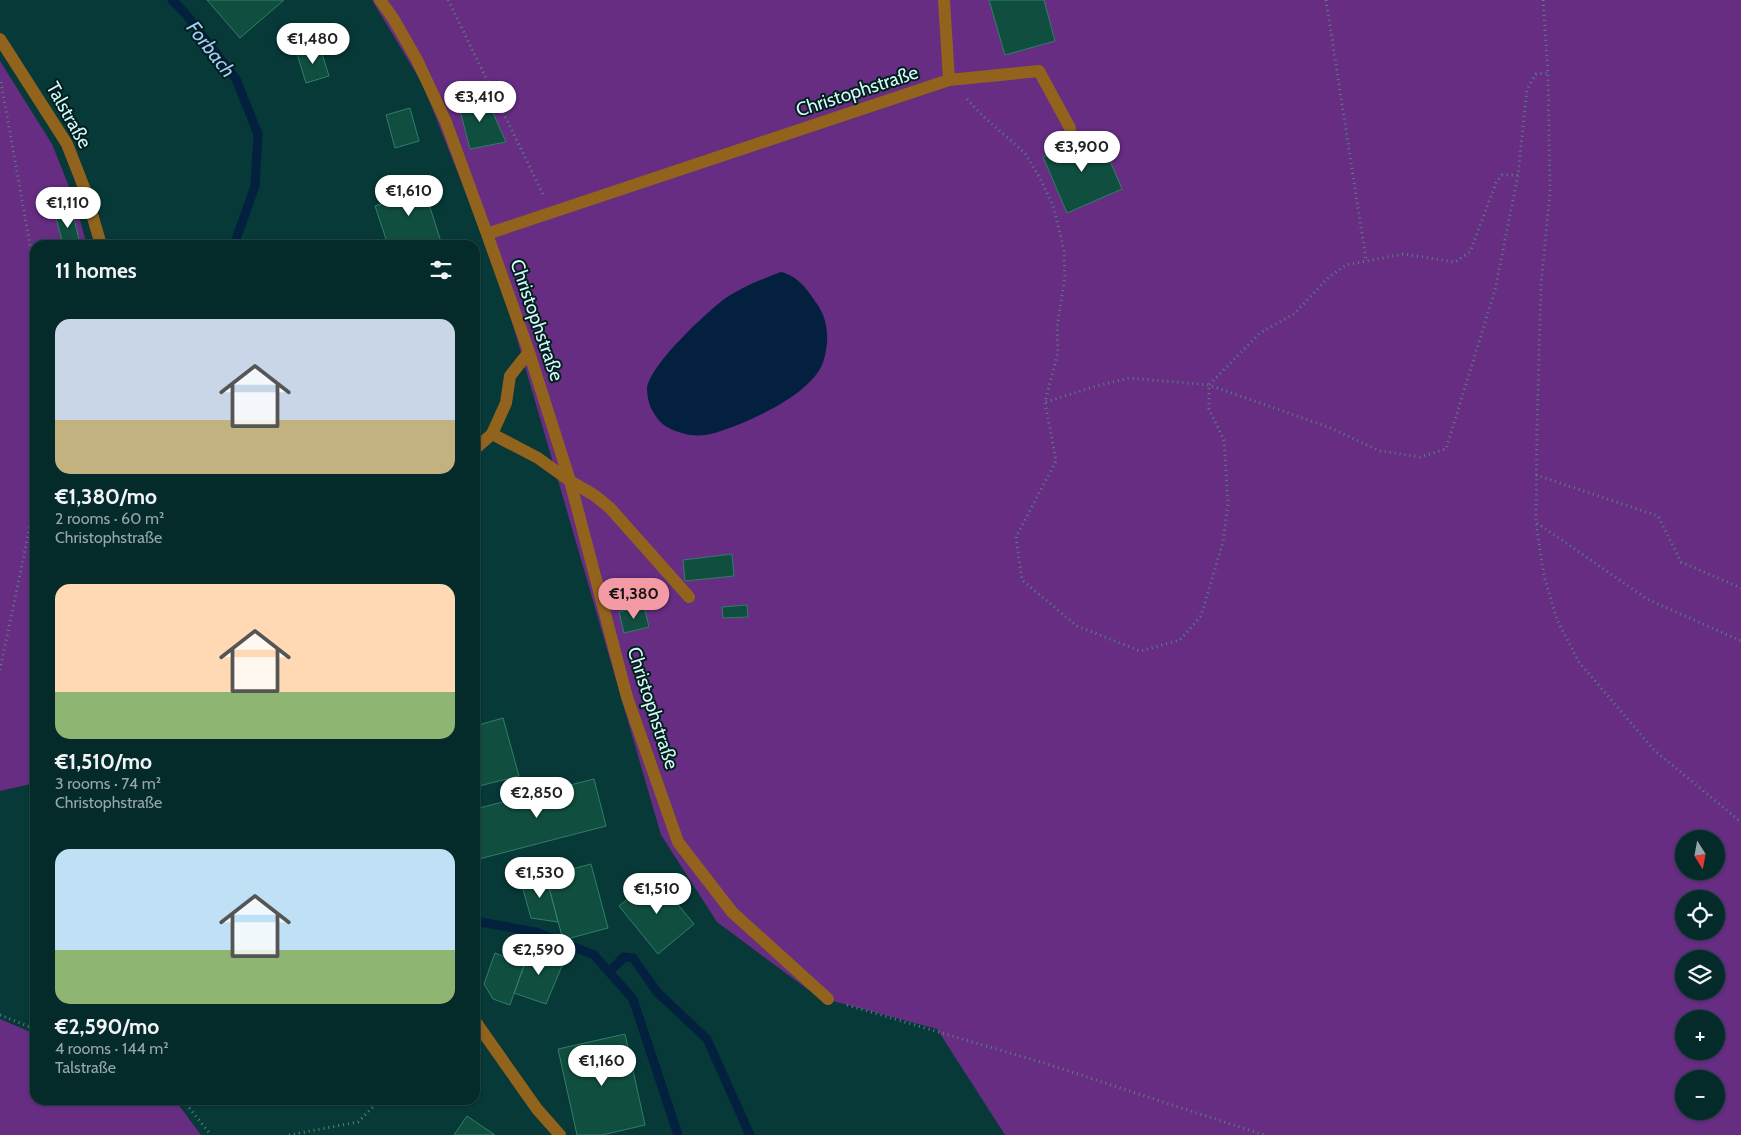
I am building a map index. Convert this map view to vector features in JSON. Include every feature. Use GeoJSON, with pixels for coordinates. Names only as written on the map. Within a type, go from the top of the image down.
{"type":"FeatureCollection","features":[{"type":"Feature","properties":{"kind":"street","name":"Christophstraße"},"geometry":{"type":"LineString","coordinates":[[380,0],[393,18],[417,60],[446,122],[529,352],[570,481],[627,697],[678,842],[732,912],[828,1000]]}},
{"type":"Feature","properties":{"kind":"street"},"geometry":{"type":"LineString","coordinates":[[944,0],[949,80]]}},
{"type":"Feature","properties":{"kind":"street","name":"Talstraße"},"geometry":{"type":"LineString","coordinates":[[0,39],[67,144],[85,190],[99,240]]}},
{"type":"Feature","properties":{"kind":"street","name":"Christophstraße"},"geometry":{"type":"LineString","coordinates":[[487,234],[949,80],[1039,72],[1070,128]]}},
{"type":"Feature","properties":{"kind":"street"},"geometry":{"type":"LineString","coordinates":[[480,445],[492,434],[506,403],[510,376],[529,352]]}},
{"type":"Feature","properties":{"kind":"street"},"geometry":{"type":"LineString","coordinates":[[492,434],[538,458],[570,481],[594,495],[610,508],[689,597]]}},
{"type":"Feature","properties":{"kind":"street"},"geometry":{"type":"LineString","coordinates":[[480,1028],[537,1109],[560,1135]]}},
{"type":"Feature","properties":{"kind":"path"},"geometry":{"type":"LineString","coordinates":[[448,0],[552,212]]}},
{"type":"Feature","properties":{"kind":"path"},"geometry":{"type":"LineString","coordinates":[[1326,0],[1366,260]]}},
{"type":"Feature","properties":{"kind":"path"},"geometry":{"type":"LineString","coordinates":[[1542,1],[1548,73],[1550,192],[1541,285],[1536,523],[1544,576],[1557,620],[1579,662],[1654,750],[1741,822]]}},
{"type":"Feature","properties":{"kind":"path"},"geometry":{"type":"LineString","coordinates":[[1045,402],[1129,378],[1209,385],[1328,427],[1380,451],[1420,457],[1446,449],[1495,290],[1518,175],[1527,89],[1536,74],[1548,73]]}},
{"type":"Feature","properties":{"kind":"path"},"geometry":{"type":"LineString","coordinates":[[0,78],[30,245]]}},
{"type":"Feature","properties":{"kind":"path"},"geometry":{"type":"LineString","coordinates":[[949,80],[984,117],[1025,153],[1042,180],[1054,208],[1064,251],[1065,278],[1057,326],[1058,352],[1045,402],[1056,461],[1016,537],[1022,580],[1077,626],[1140,651],[1180,640],[1201,616],[1223,542],[1228,503],[1226,457],[1224,440],[1209,409],[1209,385],[1260,333],[1294,314],[1329,277],[1346,265],[1403,254],[1455,262],[1470,252],[1496,183],[1502,175],[1518,175]]}},
{"type":"Feature","properties":{"kind":"path"},"geometry":{"type":"LineString","coordinates":[[1536,476],[1658,516],[1680,562],[1741,588]]}},
{"type":"Feature","properties":{"kind":"path"},"geometry":{"type":"LineString","coordinates":[[1536,523],[1647,599],[1741,641]]}},
{"type":"Feature","properties":{"kind":"path"},"geometry":{"type":"LineString","coordinates":[[0,670],[30,526]]}},
{"type":"Feature","properties":{"kind":"path"},"geometry":{"type":"LineString","coordinates":[[828,1000],[1044,1063],[1264,1135]]}},
{"type":"Feature","properties":{"kind":"path"},"geometry":{"type":"LineString","coordinates":[[0,1015],[30,1027]]}},
{"type":"Feature","properties":{"kind":"path"},"geometry":{"type":"LineString","coordinates":[[187,1105],[211,1135]]}},
{"type":"Feature","properties":{"kind":"path"},"geometry":{"type":"LineString","coordinates":[[289,1135],[358,1122],[375,1105]]}},
{"type":"Feature","properties":{"kind":"shaded area"},"geometry":{"type":"Polygon","coordinates":[[[372,0],[1741,0],[1741,1135],[1005,1135],[937,1029],[818,997],[717,922],[661,835],[499,277],[423,85],[372,0]]]}},
{"type":"Feature","properties":{"kind":"shaded area"},"geometry":{"type":"Polygon","coordinates":[[[0,61],[52,144],[74,199],[86,240],[30,240],[30,784],[0,791],[0,61]]]}},
{"type":"Feature","properties":{"kind":"shaded area"},"geometry":{"type":"Polygon","coordinates":[[[0,1019],[30,1032],[30,1105],[179,1105],[201,1135],[0,1135],[0,1019]]]}},
{"type":"Feature","properties":{"kind":"water"},"geometry":{"type":"Polygon","coordinates":[[[781,272],[793,277],[802,284],[820,308],[824,317],[827,333],[825,357],[815,376],[791,397],[761,415],[718,432],[692,435],[665,426],[652,410],[647,394],[647,388],[658,366],[679,341],[723,300],[744,288],[781,272]]]}},
{"type":"Feature","properties":{"kind":"building"},"geometry":{"type":"Polygon","coordinates":[[[207,0],[284,0],[240,38],[207,0]]]}},
{"type":"Feature","properties":{"kind":"building"},"geometry":{"type":"Polygon","coordinates":[[[989,0],[1044,0],[1055,41],[1005,55],[989,0]]]}},
{"type":"Feature","properties":{"kind":"building"},"geometry":{"type":"Polygon","coordinates":[[[320,47],[329,76],[306,83],[297,54],[320,47]]]}},
{"type":"Feature","properties":{"kind":"building"},"geometry":{"type":"Polygon","coordinates":[[[485,95],[506,142],[470,149],[458,102],[485,95]]]}},
{"type":"Feature","properties":{"kind":"building"},"geometry":{"type":"Polygon","coordinates":[[[410,108],[419,141],[395,148],[386,115],[410,108]]]}},
{"type":"Feature","properties":{"kind":"building"},"geometry":{"type":"Polygon","coordinates":[[[1098,133],[1122,189],[1067,213],[1043,157],[1098,133]]]}},
{"type":"Feature","properties":{"kind":"building"},"geometry":{"type":"Polygon","coordinates":[[[421,179],[440,240],[386,240],[375,206],[396,199],[392,189],[421,179]]]}},
{"type":"Feature","properties":{"kind":"building"},"geometry":{"type":"Polygon","coordinates":[[[73,214],[79,240],[62,240],[56,218],[73,214]]]}},
{"type":"Feature","properties":{"kind":"building"},"geometry":{"type":"Polygon","coordinates":[[[732,554],[734,576],[685,581],[683,560],[732,554]]]}},
{"type":"Feature","properties":{"kind":"building"},"geometry":{"type":"Polygon","coordinates":[[[747,605],[748,617],[723,618],[722,607],[747,605]]]}},
{"type":"Feature","properties":{"kind":"building"},"geometry":{"type":"Polygon","coordinates":[[[644,606],[649,627],[624,633],[619,612],[644,606]]]}},
{"type":"Feature","properties":{"kind":"building"},"geometry":{"type":"Polygon","coordinates":[[[503,718],[519,776],[480,786],[480,725],[503,718]]]}},
{"type":"Feature","properties":{"kind":"building"},"geometry":{"type":"Polygon","coordinates":[[[594,779],[606,826],[480,859],[480,808],[594,779]]]}},
{"type":"Feature","properties":{"kind":"building"},"geometry":{"type":"Polygon","coordinates":[[[591,864],[608,928],[563,940],[546,876],[591,864]]]}},
{"type":"Feature","properties":{"kind":"building"},"geometry":{"type":"Polygon","coordinates":[[[546,876],[558,922],[531,918],[521,882],[546,876]]]}},
{"type":"Feature","properties":{"kind":"building"},"geometry":{"type":"Polygon","coordinates":[[[655,877],[694,924],[658,954],[619,906],[655,877]]]}},
{"type":"Feature","properties":{"kind":"building"},"geometry":{"type":"Polygon","coordinates":[[[531,948],[564,961],[546,1004],[514,993],[531,948]]]}},
{"type":"Feature","properties":{"kind":"building"},"geometry":{"type":"Polygon","coordinates":[[[495,953],[524,965],[510,1005],[493,999],[484,984],[495,953]]]}},
{"type":"Feature","properties":{"kind":"building"},"geometry":{"type":"Polygon","coordinates":[[[625,1034],[645,1125],[602,1135],[577,1135],[558,1049],[625,1034]]]}},
{"type":"Feature","properties":{"kind":"building"},"geometry":{"type":"Polygon","coordinates":[[[467,1116],[495,1135],[454,1135],[467,1116]]]}},
{"type":"Feature","properties":{"kind":"waterway","name":"Forbach"},"geometry":{"type":"LineString","coordinates":[[172,0],[185,13],[236,79],[258,134],[255,186],[236,240]]}},
{"type":"Feature","properties":{"kind":"waterway","name":"Forbach"},"geometry":{"type":"LineString","coordinates":[[480,922],[536,932],[594,955],[633,999],[678,1135]]}},
{"type":"Feature","properties":{"kind":"waterway"},"geometry":{"type":"LineString","coordinates":[[609,972],[624,957],[633,958],[657,992],[707,1039],[750,1135]]}}]}
